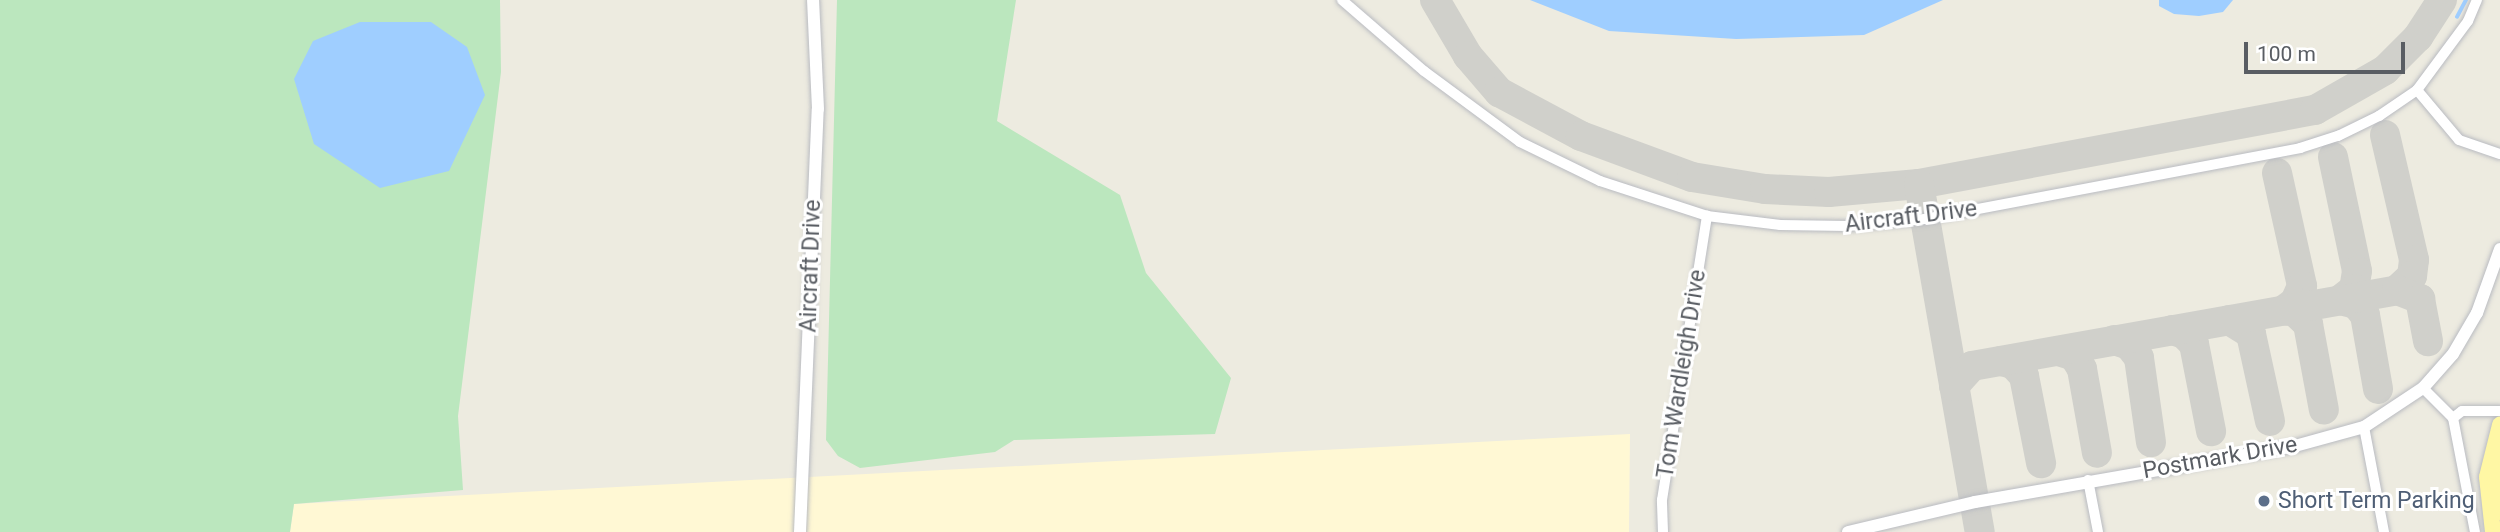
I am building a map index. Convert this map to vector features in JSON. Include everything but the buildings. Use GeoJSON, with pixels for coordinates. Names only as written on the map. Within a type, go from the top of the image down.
{"type":"FeatureCollection","features":[{"type":"Feature","properties":{"kind":"main road"},"geometry":{"type":"LineString","coordinates":[[2494,532],[2487,477],[2500,425]]}},
{"type":"Feature","properties":{"kind":"main road"},"geometry":{"type":"LineString","coordinates":[[2500,459],[2500,512]]}},
{"type":"Feature","properties":{"kind":"street","name":"Aircraft Drive"},"geometry":{"type":"LineString","coordinates":[[800,532],[818,109],[813,0]]}},
{"type":"Feature","properties":{"kind":"street","name":"Aircraft Drive"},"geometry":{"type":"LineString","coordinates":[[1342,0],[1424,71],[1520,142],[1600,181],[1707,216],[1808,226],[1925,219],[2300,148],[2379,116],[2417,90],[2468,21],[2477,0]]}},
{"type":"Feature","properties":{"kind":"street"},"geometry":{"type":"LineString","coordinates":[[2417,90],[2459,140],[2500,154]]}},
{"type":"Feature","properties":{"kind":"street","name":"Tom Wardleigh Drive"},"geometry":{"type":"LineString","coordinates":[[1663,532],[1662,500],[1707,216]]}},
{"type":"Feature","properties":{"kind":"street","name":"Postmark Drive"},"geometry":{"type":"LineString","coordinates":[[1848,532],[1883,520],[2088,480],[2295,446],[2364,427],[2423,388],[2453,354],[2477,313],[2500,248]]}},
{"type":"Feature","properties":{"kind":"street"},"geometry":{"type":"LineString","coordinates":[[2423,388],[2453,418],[2475,532]]}},
{"type":"Feature","properties":{"kind":"street"},"geometry":{"type":"LineString","coordinates":[[2453,418],[2473,410],[2500,411]]}},
{"type":"Feature","properties":{"kind":"street"},"geometry":{"type":"LineString","coordinates":[[2364,427],[2384,532]]}},
{"type":"Feature","properties":{"kind":"street"},"geometry":{"type":"LineString","coordinates":[[2088,480],[2098,532]]}},
{"type":"Feature","properties":{"kind":"shaded area"},"geometry":{"type":"Polygon","coordinates":[[[1630,434],[1629,532],[290,532],[294,504],[1630,434]]]}},
{"type":"Feature","properties":{"kind":"green space"},"geometry":{"type":"Polygon","coordinates":[[[0,0],[500,0],[501,72],[458,416],[463,490],[294,504],[290,532],[0,532],[0,0]]]}},
{"type":"Feature","properties":{"kind":"green space"},"geometry":{"type":"Polygon","coordinates":[[[837,0],[1016,0],[997,121],[1120,195],[1146,273],[1231,378],[1215,434],[1014,440],[995,452],[860,468],[838,456],[826,440],[837,0]]]}},
{"type":"Feature","properties":{"kind":"water"},"geometry":{"type":"Polygon","coordinates":[[[1530,0],[1943,0],[1864,35],[1736,39],[1609,31],[1530,0]]]}},
{"type":"Feature","properties":{"kind":"water"},"geometry":{"type":"Polygon","coordinates":[[[2159,0],[2233,0],[2223,12],[2199,16],[2174,14],[2159,6],[2159,0]]]}},
{"type":"Feature","properties":{"kind":"water"},"geometry":{"type":"Polygon","coordinates":[[[360,22],[431,22],[467,47],[485,95],[449,171],[380,188],[314,144],[294,79],[313,41],[360,22]]]}},
{"type":"Feature","properties":{"kind":"waterway"},"geometry":{"type":"LineString","coordinates":[[2457,17],[2466,0]]}},
{"type":"Feature","properties":{"kind":"taxiway"},"geometry":{"type":"LineString","coordinates":[[1435,0],[1468,56],[1499,92],[1581,136],[1692,177],[1765,189],[1829,192],[1919,184],[2315,110],[2385,70],[2418,37],[2442,0]]}},
{"type":"Feature","properties":{"kind":"taxiway"},"geometry":{"type":"LineString","coordinates":[[2385,135],[2414,260],[2412,276],[2397,290]]}},
{"type":"Feature","properties":{"kind":"taxiway"},"geometry":{"type":"LineString","coordinates":[[2333,157],[2357,271],[2354,289],[2340,300]]}},
{"type":"Feature","properties":{"kind":"taxiway"},"geometry":{"type":"LineString","coordinates":[[2277,173],[2302,286],[2295,302],[2284,310]]}},
{"type":"Feature","properties":{"kind":"taxiway"},"geometry":{"type":"LineString","coordinates":[[1919,184],[1980,532]]}},
{"type":"Feature","properties":{"kind":"taxiway"},"geometry":{"type":"LineString","coordinates":[[1954,386],[1972,366],[2397,290],[2420,299],[2428,341]]}},
{"type":"Feature","properties":{"kind":"taxiway"},"geometry":{"type":"LineString","coordinates":[[2340,300],[2356,304],[2365,315],[2378,389]]}},
{"type":"Feature","properties":{"kind":"taxiway"},"geometry":{"type":"LineString","coordinates":[[2284,310],[2295,312],[2308,324],[2324,410]]}},
{"type":"Feature","properties":{"kind":"taxiway"},"geometry":{"type":"LineString","coordinates":[[2229,320],[2251,334],[2270,421]]}},
{"type":"Feature","properties":{"kind":"taxiway"},"geometry":{"type":"LineString","coordinates":[[2172,330],[2184,334],[2194,344],[2211,431]]}},
{"type":"Feature","properties":{"kind":"taxiway"},"geometry":{"type":"LineString","coordinates":[[2114,340],[2129,345],[2139,358],[2151,442]]}},
{"type":"Feature","properties":{"kind":"taxiway"},"geometry":{"type":"LineString","coordinates":[[2058,351],[2074,356],[2082,369],[2097,453]]}},
{"type":"Feature","properties":{"kind":"taxiway"},"geometry":{"type":"LineString","coordinates":[[2001,361],[2013,364],[2024,376],[2041,463]]}},
{"type":"Feature","properties":{"kind":"place","name":"Short Term Parking"},"geometry":{"type":"Point","coordinates":[2264,501]}}]}
